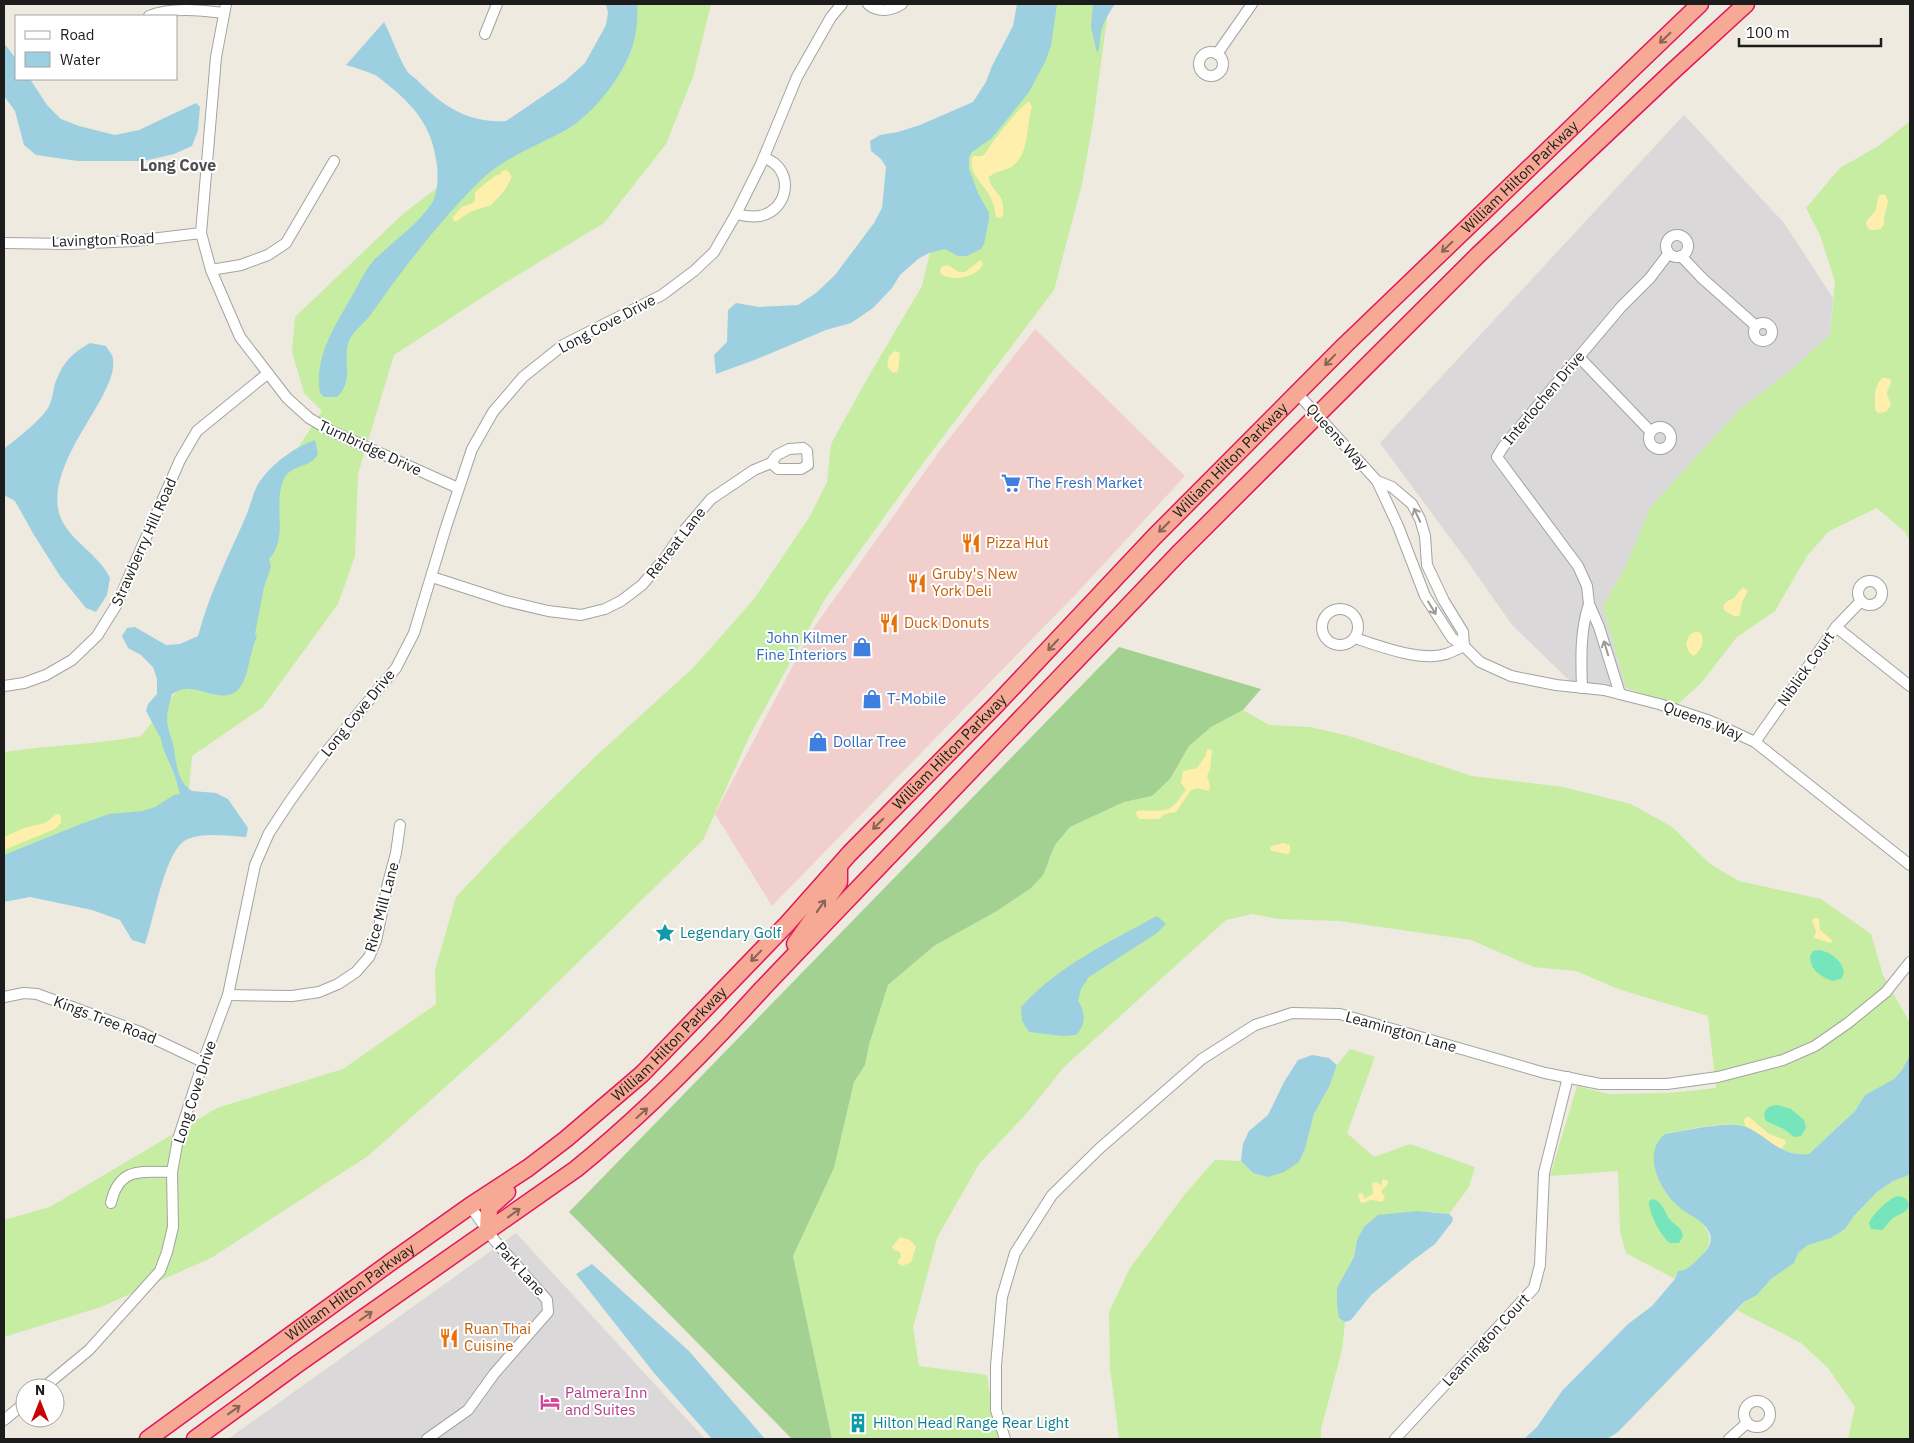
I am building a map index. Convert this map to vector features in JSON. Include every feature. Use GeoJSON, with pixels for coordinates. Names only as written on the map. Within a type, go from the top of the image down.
{"type":"FeatureCollection","features":[{"type":"Feature","properties":{"kind":"highway","name":"William Hilton Parkway"},"geometry":{"type":"LineString","coordinates":[[148,1439],[470,1206],[528,1168],[566,1139],[642,1074],[787,924],[850,852],[997,704],[1154,537],[1376,314],[1700,4]]}},
{"type":"Feature","properties":{"kind":"highway","name":"William Hilton Parkway"},"geometry":{"type":"LineString","coordinates":[[194,1439],[576,1169],[651,1105],[701,1055],[1178,554],[1478,256],[1746,4]]}},
{"type":"Feature","properties":{"kind":"highway"},"geometry":{"type":"LineString","coordinates":[[763,988],[838,882],[839,866]]}},
{"type":"Feature","properties":{"kind":"highway"},"geometry":{"type":"LineString","coordinates":[[488,1232],[489,1208],[566,1139]]}},
{"type":"Feature","properties":{"kind":"highway"},"geometry":{"type":"LineString","coordinates":[[194,1439],[192,1417],[246,1368]]}},
{"type":"Feature","properties":{"kind":"street"},"geometry":{"type":"LineString","coordinates":[[485,34],[497,4]]}},
{"type":"Feature","properties":{"kind":"street","name":"Long Cove Drive"},"geometry":{"type":"LineString","coordinates":[[55,1378],[89,1350],[160,1271],[173,1227],[172,1172],[178,1139],[228,994],[256,865],[268,833],[321,758],[396,668],[414,633],[458,488],[472,449],[493,412],[523,376],[563,345],[662,295],[694,271],[714,252],[736,214],[764,157],[797,78],[831,17],[842,4]]}},
{"type":"Feature","properties":{"kind":"street"},"geometry":{"type":"LineString","coordinates":[[868,4],[873,8],[885,10],[902,4]]}},
{"type":"Feature","properties":{"kind":"street"},"geometry":{"type":"LineString","coordinates":[[1217,54],[1252,4]]}},
{"type":"Feature","properties":{"kind":"street"},"geometry":{"type":"LineString","coordinates":[[153,15],[170,11],[225,8]]}},
{"type":"Feature","properties":{"kind":"street","name":"Turnbridge Drive"},"geometry":{"type":"LineString","coordinates":[[225,8],[216,57],[201,233],[211,270],[240,337],[287,398],[309,418],[330,431],[458,488]]}},
{"type":"Feature","properties":{"kind":"street"},"geometry":{"type":"LineString","coordinates":[[736,214],[761,216],[774,210],[783,199],[785,184],[781,172],[775,164],[764,157]]}},
{"type":"Feature","properties":{"kind":"street"},"geometry":{"type":"LineString","coordinates":[[211,270],[241,264],[268,255],[286,243],[334,161]]}},
{"type":"Feature","properties":{"kind":"street","name":"Lavington Road"},"geometry":{"type":"LineString","coordinates":[[4,243],[70,244],[134,241],[201,233]]}},
{"type":"Feature","properties":{"kind":"street","name":"Interlochen Drive"},"geometry":{"type":"LineString","coordinates":[[1620,694],[1599,627],[1589,604],[1587,586],[1578,566],[1497,457],[1503,447],[1621,307],[1650,278],[1669,253],[1667,241],[1670,237],[1678,234],[1686,238],[1688,242],[1688,250],[1681,256]]}},
{"type":"Feature","properties":{"kind":"street"},"geometry":{"type":"LineString","coordinates":[[1669,253],[1673,256],[1681,256],[1703,279],[1756,326]]}},
{"type":"Feature","properties":{"kind":"street"},"geometry":{"type":"LineString","coordinates":[[1579,357],[1651,432]]}},
{"type":"Feature","properties":{"kind":"street","name":"Strawberry Hill Road"},"geometry":{"type":"LineString","coordinates":[[4,686],[24,683],[46,675],[72,660],[96,636],[117,604],[180,460],[197,431],[268,374]]}},
{"type":"Feature","properties":{"kind":"street","name":"Queens Way"},"geometry":{"type":"LineString","coordinates":[[1298,394],[1377,481],[1398,526],[1424,596],[1452,638],[1464,646],[1480,662],[1511,676],[1556,686],[1620,694],[1659,704],[1710,721],[1755,742],[1910,865]]}},
{"type":"Feature","properties":{"kind":"street","name":"Retreat Lane"},"geometry":{"type":"LineString","coordinates":[[432,577],[506,601],[548,610],[581,615],[605,609],[621,601],[642,586],[682,533],[711,499],[754,470],[771,463]]}},
{"type":"Feature","properties":{"kind":"street","name":"Queens Way"},"geometry":{"type":"LineString","coordinates":[[1377,481],[1392,487],[1412,504],[1420,519],[1425,536],[1427,564],[1444,601],[1463,632],[1464,646]]}},
{"type":"Feature","properties":{"kind":"street","name":"Niblick Court"},"geometry":{"type":"LineString","coordinates":[[1755,742],[1836,627],[1862,600]]}},
{"type":"Feature","properties":{"kind":"street","name":"Interlochen Drive"},"geometry":{"type":"LineString","coordinates":[[1582,688],[1582,640],[1584,620],[1589,604]]}},
{"type":"Feature","properties":{"kind":"street"},"geometry":{"type":"LineString","coordinates":[[1836,627],[1910,686]]}},
{"type":"Feature","properties":{"kind":"street"},"geometry":{"type":"LineString","coordinates":[[1355,638],[1394,651],[1419,656],[1445,655],[1464,646]]}},
{"type":"Feature","properties":{"kind":"street","name":"Rice Mill Lane"},"geometry":{"type":"LineString","coordinates":[[228,994],[292,996],[319,992],[338,984],[356,972],[370,957],[376,941],[396,853],[400,825]]}},
{"type":"Feature","properties":{"kind":"street","name":"Leamington Lane"},"geometry":{"type":"LineString","coordinates":[[1006,1439],[996,1410],[996,1366],[1002,1297],[1015,1253],[1052,1195],[1100,1148],[1202,1059],[1254,1025],[1292,1013],[1340,1014],[1536,1070],[1600,1084],[1667,1084],[1718,1077],[1783,1060],[1815,1046],[1848,1023],[1886,992],[1910,962]]}},
{"type":"Feature","properties":{"kind":"street","name":"Kings Tree Road"},"geometry":{"type":"LineString","coordinates":[[4,997],[24,993],[37,994],[140,1032],[203,1062]]}},
{"type":"Feature","properties":{"kind":"street","name":"Leamington Court"},"geometry":{"type":"LineString","coordinates":[[1395,1439],[1534,1288],[1540,1265],[1544,1173],[1568,1077]]}},
{"type":"Feature","properties":{"kind":"street"},"geometry":{"type":"LineString","coordinates":[[111,1203],[114,1190],[121,1180],[132,1174],[172,1172]]}},
{"type":"Feature","properties":{"kind":"street","name":"Park Lane"},"geometry":{"type":"LineString","coordinates":[[427,1439],[451,1424],[468,1410],[494,1374],[548,1312],[547,1300],[488,1232],[470,1206]]}},
{"type":"Feature","properties":{"kind":"street"},"geometry":{"type":"LineString","coordinates":[[4,1420],[15,1411]]}},
{"type":"Feature","properties":{"kind":"street"},"geometry":{"type":"LineString","coordinates":[[1729,1439],[1747,1423]]}},
{"type":"Feature","properties":{"kind":"shaded area"},"geometry":{"type":"Polygon","coordinates":[[[1684,115],[1784,223],[1833,298],[1830,335],[1791,370],[1626,566],[1603,606],[1626,688],[1572,683],[1512,625],[1380,443],[1684,115]]]}},
{"type":"Feature","properties":{"kind":"shaded area"},"geometry":{"type":"Polygon","coordinates":[[[1035,329],[1185,476],[1076,594],[772,906],[715,814],[810,633],[941,449],[1035,329]]]}},
{"type":"Feature","properties":{"kind":"shaded area"},"geometry":{"type":"Polygon","coordinates":[[[516,1233],[705,1439],[228,1439],[516,1233]]]}},
{"type":"Feature","properties":{"kind":"green space"},"geometry":{"type":"Polygon","coordinates":[[[618,4],[711,4],[693,77],[666,144],[604,223],[498,287],[394,355],[358,474],[355,556],[338,604],[262,708],[192,756],[187,810],[4,886],[4,752],[141,736],[196,667],[267,495],[322,411],[304,393],[292,352],[295,317],[404,213],[498,142],[583,98],[618,4]]]}},
{"type":"Feature","properties":{"kind":"green space"},"geometry":{"type":"Polygon","coordinates":[[[1034,4],[1109,4],[1093,122],[1082,184],[1054,290],[924,462],[825,599],[749,737],[703,840],[508,1031],[368,1156],[211,1258],[101,1307],[4,1337],[4,1220],[50,1207],[217,1108],[343,1069],[436,1004],[435,970],[456,897],[505,845],[597,755],[693,668],[754,599],[810,516],[827,482],[831,444],[922,286],[939,214],[1034,4]]]}},
{"type":"Feature","properties":{"kind":"green space"},"geometry":{"type":"Polygon","coordinates":[[[1910,121],[1910,541],[1905,532],[1877,508],[1829,531],[1807,556],[1775,611],[1737,637],[1701,683],[1677,705],[1626,688],[1603,606],[1626,566],[1650,508],[1739,410],[1791,370],[1830,335],[1835,282],[1820,235],[1806,208],[1840,168],[1880,145],[1910,121]]]}},
{"type":"Feature","properties":{"kind":"green space"},"geometry":{"type":"Polygon","coordinates":[[[1119,647],[1261,689],[1243,710],[1211,727],[1189,746],[1170,779],[1152,796],[1124,802],[1070,827],[1055,845],[1043,875],[1031,888],[997,911],[934,946],[888,985],[869,1045],[865,1065],[854,1082],[834,1168],[793,1256],[832,1439],[792,1439],[569,1212],[1119,647]]]}},
{"type":"Feature","properties":{"kind":"green space"},"geometry":{"type":"Polygon","coordinates":[[[1243,710],[1269,725],[1310,727],[1349,736],[1472,776],[1563,787],[1631,804],[1672,827],[1710,864],[1739,881],[1821,899],[1871,934],[1883,975],[1910,1023],[1910,1055],[1902,1070],[1894,1079],[1865,1095],[1855,1111],[1809,1154],[1789,1152],[1747,1129],[1731,1125],[1702,1127],[1665,1134],[1709,1238],[1705,1253],[1692,1265],[1676,1274],[1675,1279],[1626,1253],[1620,1232],[1618,1171],[1550,1176],[1577,1086],[1609,1094],[1668,1093],[1716,1088],[1708,1016],[1618,989],[1576,971],[1533,967],[1471,940],[1339,921],[1278,919],[1252,914],[1226,920],[1064,1067],[1026,1114],[979,1164],[937,1238],[913,1328],[919,1366],[987,1375],[993,1418],[999,1439],[832,1439],[793,1256],[834,1168],[854,1082],[865,1065],[869,1045],[888,985],[934,946],[997,911],[1031,888],[1050,859],[1055,845],[1070,827],[1124,802],[1152,796],[1170,779],[1189,746],[1211,727],[1243,710]]]}},
{"type":"Feature","properties":{"kind":"green space"},"geometry":{"type":"Polygon","coordinates":[[[1818,950],[1828,953],[1838,960],[1843,969],[1841,979],[1832,981],[1820,975],[1814,969],[1810,956],[1813,951],[1818,950]]]}},
{"type":"Feature","properties":{"kind":"green space"},"geometry":{"type":"Polygon","coordinates":[[[1350,1049],[1375,1057],[1347,1133],[1374,1157],[1410,1144],[1475,1167],[1469,1187],[1449,1214],[1433,1212],[1357,1240],[1354,1257],[1347,1272],[1339,1318],[1345,1322],[1342,1350],[1321,1429],[1321,1439],[1119,1439],[1110,1368],[1109,1312],[1130,1268],[1185,1194],[1215,1160],[1241,1161],[1253,1173],[1299,1162],[1305,1149],[1314,1114],[1330,1085],[1337,1065],[1350,1049]]]}},
{"type":"Feature","properties":{"kind":"green space"},"geometry":{"type":"Polygon","coordinates":[[[1778,1105],[1791,1109],[1804,1120],[1806,1128],[1801,1136],[1794,1137],[1784,1129],[1766,1121],[1764,1114],[1766,1109],[1778,1105]]]}},
{"type":"Feature","properties":{"kind":"green space"},"geometry":{"type":"Polygon","coordinates":[[[1910,1173],[1910,1439],[1848,1439],[1855,1407],[1828,1368],[1801,1343],[1737,1310],[1746,1301],[1757,1295],[1771,1279],[1794,1263],[1798,1253],[1808,1245],[1831,1238],[1845,1229],[1854,1216],[1877,1192],[1893,1181],[1910,1173]]]}},
{"type":"Feature","properties":{"kind":"green space"},"geometry":{"type":"Polygon","coordinates":[[[1898,1196],[1907,1200],[1908,1208],[1893,1218],[1882,1230],[1871,1229],[1869,1223],[1881,1207],[1898,1196]]]}},
{"type":"Feature","properties":{"kind":"green space"},"geometry":{"type":"Polygon","coordinates":[[[1653,1199],[1661,1204],[1670,1220],[1681,1230],[1683,1236],[1679,1243],[1670,1243],[1659,1230],[1649,1206],[1649,1201],[1653,1199]]]}},
{"type":"Feature","properties":{"kind":"sand"},"geometry":{"type":"Polygon","coordinates":[[[1029,102],[1032,107],[1023,153],[1014,165],[989,177],[992,186],[1002,201],[1003,215],[1000,218],[996,217],[991,198],[974,173],[972,167],[973,156],[985,154],[1013,117],[1029,102]]]}},
{"type":"Feature","properties":{"kind":"sand"},"geometry":{"type":"Polygon","coordinates":[[[504,170],[508,171],[512,177],[505,190],[491,205],[470,212],[455,222],[452,218],[462,207],[473,203],[475,192],[504,170]]]}},
{"type":"Feature","properties":{"kind":"sand"},"geometry":{"type":"Polygon","coordinates":[[[1885,194],[1888,201],[1884,225],[1880,229],[1871,230],[1866,222],[1876,210],[1880,195],[1885,194]]]}},
{"type":"Feature","properties":{"kind":"sand"},"geometry":{"type":"Polygon","coordinates":[[[979,261],[982,261],[983,264],[980,269],[970,275],[950,278],[940,273],[941,267],[948,265],[959,272],[965,272],[979,261]]]}},
{"type":"Feature","properties":{"kind":"sand"},"geometry":{"type":"Polygon","coordinates":[[[895,351],[900,353],[898,371],[894,373],[889,368],[887,362],[895,351]]]}},
{"type":"Feature","properties":{"kind":"sand"},"geometry":{"type":"Polygon","coordinates":[[[1882,378],[1890,379],[1891,381],[1887,393],[1891,405],[1886,412],[1878,413],[1875,410],[1875,393],[1882,378]]]}},
{"type":"Feature","properties":{"kind":"sand"},"geometry":{"type":"Polygon","coordinates":[[[1743,587],[1748,591],[1742,602],[1740,615],[1736,617],[1725,611],[1723,606],[1734,598],[1743,587]]]}},
{"type":"Feature","properties":{"kind":"sand"},"geometry":{"type":"Polygon","coordinates":[[[1699,632],[1702,636],[1702,643],[1698,652],[1693,656],[1686,644],[1691,634],[1699,632]]]}},
{"type":"Feature","properties":{"kind":"sand"},"geometry":{"type":"Polygon","coordinates":[[[1207,749],[1212,750],[1210,769],[1207,776],[1210,785],[1209,791],[1197,788],[1191,790],[1176,812],[1165,814],[1159,819],[1139,819],[1136,814],[1137,811],[1161,811],[1175,804],[1186,790],[1181,783],[1183,771],[1197,768],[1206,755],[1207,749]]]}},
{"type":"Feature","properties":{"kind":"sand"},"geometry":{"type":"Polygon","coordinates":[[[59,814],[61,823],[55,829],[4,850],[4,837],[24,828],[45,823],[59,814]]]}},
{"type":"Feature","properties":{"kind":"sand"},"geometry":{"type":"Polygon","coordinates":[[[1283,843],[1290,845],[1290,852],[1287,854],[1270,849],[1271,846],[1283,843]]]}},
{"type":"Feature","properties":{"kind":"sand"},"geometry":{"type":"Polygon","coordinates":[[[1819,918],[1820,930],[1832,940],[1831,943],[1814,938],[1816,931],[1812,920],[1819,918]]]}},
{"type":"Feature","properties":{"kind":"sand"},"geometry":{"type":"Polygon","coordinates":[[[1746,1117],[1749,1117],[1769,1134],[1785,1140],[1786,1143],[1781,1149],[1745,1126],[1744,1120],[1746,1117]]]}},
{"type":"Feature","properties":{"kind":"sand"},"geometry":{"type":"Polygon","coordinates":[[[1383,1179],[1388,1181],[1388,1184],[1381,1191],[1385,1197],[1383,1201],[1360,1202],[1358,1194],[1363,1193],[1364,1199],[1373,1194],[1372,1183],[1377,1182],[1381,1186],[1383,1179]]]}},
{"type":"Feature","properties":{"kind":"sand"},"geometry":{"type":"Polygon","coordinates":[[[900,1237],[910,1240],[916,1247],[911,1262],[902,1266],[898,1263],[898,1260],[901,1258],[900,1252],[892,1247],[900,1237]]]}},
{"type":"Feature","properties":{"kind":"water"},"geometry":{"type":"Polygon","coordinates":[[[606,4],[637,4],[637,27],[630,53],[608,92],[577,123],[500,165],[466,195],[422,246],[369,317],[353,334],[348,345],[347,375],[343,390],[337,397],[324,397],[320,393],[319,380],[322,356],[337,322],[371,264],[426,211],[434,199],[437,185],[437,166],[432,142],[417,114],[402,97],[377,76],[346,65],[384,22],[408,72],[437,98],[447,106],[468,116],[492,121],[506,121],[565,81],[585,63],[606,25],[608,13],[606,4]]]}},
{"type":"Feature","properties":{"kind":"water"},"geometry":{"type":"Polygon","coordinates":[[[1017,4],[1057,4],[1051,46],[1029,92],[992,138],[972,152],[969,157],[969,169],[978,193],[989,213],[984,244],[981,249],[967,256],[958,256],[945,249],[929,253],[918,259],[900,275],[892,288],[873,308],[851,323],[826,330],[716,374],[714,355],[727,342],[728,310],[736,303],[759,307],[798,305],[816,293],[835,275],[874,223],[882,208],[886,167],[881,159],[871,151],[870,141],[880,135],[920,125],[973,102],[986,82],[992,66],[1013,26],[1017,4]]]}},
{"type":"Feature","properties":{"kind":"water"},"geometry":{"type":"Polygon","coordinates":[[[1093,4],[1115,4],[1103,25],[1097,53],[1091,27],[1093,4]]]}},
{"type":"Feature","properties":{"kind":"water"},"geometry":{"type":"Polygon","coordinates":[[[4,43],[15,58],[15,80],[31,80],[47,105],[61,119],[79,126],[115,135],[139,130],[196,103],[200,107],[198,130],[192,146],[174,154],[144,161],[78,161],[36,155],[24,145],[15,111],[4,96],[4,43]]]}},
{"type":"Feature","properties":{"kind":"water"},"geometry":{"type":"Polygon","coordinates":[[[90,343],[106,346],[113,357],[113,369],[101,399],[69,455],[59,486],[57,502],[60,516],[67,529],[94,556],[110,578],[107,595],[96,612],[86,608],[60,576],[15,501],[4,495],[4,449],[29,429],[46,411],[63,366],[77,351],[90,343]]]}},
{"type":"Feature","properties":{"kind":"water"},"geometry":{"type":"Polygon","coordinates":[[[315,440],[318,454],[310,462],[290,471],[283,481],[279,501],[280,532],[275,550],[269,559],[271,567],[264,587],[255,634],[257,637],[241,686],[236,692],[224,696],[190,689],[181,690],[172,694],[168,712],[168,726],[177,766],[184,783],[192,791],[216,793],[228,799],[248,828],[246,837],[202,836],[188,839],[180,845],[173,856],[161,886],[145,944],[132,940],[120,920],[92,910],[30,897],[4,902],[4,855],[109,814],[142,811],[155,807],[174,795],[180,794],[161,739],[146,711],[148,704],[157,694],[157,679],[153,667],[141,655],[128,648],[122,636],[127,628],[135,627],[166,645],[180,644],[198,636],[214,590],[260,482],[268,471],[286,455],[300,446],[315,440]]]}},
{"type":"Feature","properties":{"kind":"water"},"geometry":{"type":"Polygon","coordinates":[[[1157,916],[1166,924],[1157,933],[1089,977],[1081,989],[1078,1001],[1084,1014],[1084,1019],[1082,1027],[1076,1035],[1063,1036],[1029,1032],[1022,1021],[1021,1007],[1035,992],[1085,956],[1157,916]]]}},
{"type":"Feature","properties":{"kind":"water"},"geometry":{"type":"Polygon","coordinates":[[[1312,1055],[1329,1058],[1337,1065],[1330,1085],[1314,1114],[1305,1149],[1299,1162],[1284,1172],[1268,1177],[1253,1173],[1241,1161],[1243,1144],[1249,1131],[1268,1115],[1284,1082],[1298,1060],[1312,1055]]]}},
{"type":"Feature","properties":{"kind":"water"},"geometry":{"type":"Polygon","coordinates":[[[1910,1055],[1910,1173],[1907,1176],[1893,1181],[1877,1192],[1854,1216],[1845,1229],[1831,1238],[1808,1245],[1798,1253],[1794,1263],[1771,1279],[1757,1295],[1744,1302],[1618,1432],[1607,1439],[1524,1439],[1537,1427],[1562,1391],[1628,1324],[1652,1306],[1675,1279],[1678,1271],[1690,1266],[1709,1247],[1711,1237],[1708,1229],[1672,1200],[1665,1192],[1656,1172],[1654,1151],[1658,1142],[1665,1134],[1718,1125],[1738,1125],[1754,1131],[1782,1149],[1799,1154],[1809,1154],[1855,1111],[1865,1095],[1894,1079],[1902,1070],[1910,1055]]]}},
{"type":"Feature","properties":{"kind":"water"},"geometry":{"type":"Polygon","coordinates":[[[1417,1211],[1449,1214],[1453,1218],[1452,1222],[1435,1244],[1371,1295],[1351,1320],[1345,1322],[1339,1318],[1337,1288],[1354,1257],[1357,1240],[1364,1227],[1378,1215],[1417,1211]]]}},
{"type":"Feature","properties":{"kind":"water"},"geometry":{"type":"Polygon","coordinates":[[[592,1264],[689,1351],[765,1439],[712,1439],[654,1373],[576,1274],[592,1264]]]}},
{"type":"Feature","properties":{"kind":"place","name":"The Fresh Market"},"geometry":{"type":"Point","coordinates":[1011,483]}},
{"type":"Feature","properties":{"kind":"place","name":"Pizza Hut"},"geometry":{"type":"Point","coordinates":[971,543]}},
{"type":"Feature","properties":{"kind":"place","name":"Gruby's New York Deli"},"geometry":{"type":"Point","coordinates":[917,583]}},
{"type":"Feature","properties":{"kind":"place","name":"Duck Donuts"},"geometry":{"type":"Point","coordinates":[889,623]}},
{"type":"Feature","properties":{"kind":"place","name":"John Kilmer Fine Interiors"},"geometry":{"type":"Point","coordinates":[862,647]}},
{"type":"Feature","properties":{"kind":"place","name":"T-Mobile"},"geometry":{"type":"Point","coordinates":[872,699]}},
{"type":"Feature","properties":{"kind":"place","name":"Dollar Tree"},"geometry":{"type":"Point","coordinates":[818,742]}},
{"type":"Feature","properties":{"kind":"place","name":"Legendary Golf"},"geometry":{"type":"Point","coordinates":[665,933]}},
{"type":"Feature","properties":{"kind":"place","name":"Ruan Thai Cuisine"},"geometry":{"type":"Point","coordinates":[449,1338]}},
{"type":"Feature","properties":{"kind":"place","name":"Palmera Inn and Suites"},"geometry":{"type":"Point","coordinates":[550,1402]}},
{"type":"Feature","properties":{"kind":"place","name":"Hilton Head Range Rear Light"},"geometry":{"type":"Point","coordinates":[858,1423]}},
{"type":"Feature","properties":{"kind":"district","name":"Long Cove"},"geometry":{"type":"Point","coordinates":[178,165]}}]}
